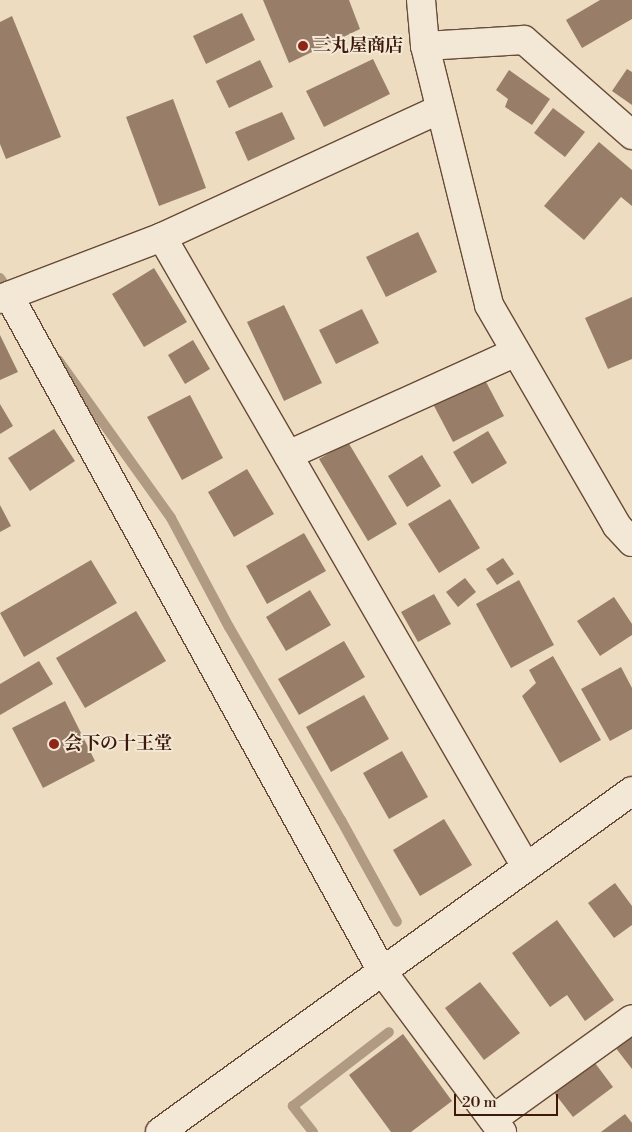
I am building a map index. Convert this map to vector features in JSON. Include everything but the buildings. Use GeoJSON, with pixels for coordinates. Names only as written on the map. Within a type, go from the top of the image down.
{"type":"FeatureCollection","features":[{"type":"Feature","properties":{"kind":"street"},"geometry":{"type":"LineString","coordinates":[[421,0],[424,46],[489,305],[617,526],[632,542]]}},
{"type":"Feature","properties":{"kind":"street"},"geometry":{"type":"LineString","coordinates":[[424,46],[524,40],[632,135]]}},
{"type":"Feature","properties":{"kind":"street"},"geometry":{"type":"LineString","coordinates":[[440,109],[162,236],[4,297],[382,972],[497,1126],[632,1019]]}},
{"type":"Feature","properties":{"kind":"street"},"geometry":{"type":"LineString","coordinates":[[162,236],[526,867]]}},
{"type":"Feature","properties":{"kind":"street"},"geometry":{"type":"LineString","coordinates":[[288,455],[516,352]]}},
{"type":"Feature","properties":{"kind":"street"},"geometry":{"type":"LineString","coordinates":[[160,1132],[632,791]]}},
{"type":"Feature","properties":{"kind":"waterway"},"geometry":{"type":"LineString","coordinates":[[0,278],[11,294]]}},
{"type":"Feature","properties":{"kind":"waterway"},"geometry":{"type":"LineString","coordinates":[[58,360],[171,518],[229,627],[341,820],[397,922]]}},
{"type":"Feature","properties":{"kind":"waterway"},"geometry":{"type":"LineString","coordinates":[[313,1132],[293,1106],[389,1032]]}},
{"type":"Feature","properties":{"kind":"place","name":"三丸屋商店"},"geometry":{"type":"Point","coordinates":[303,46]}},
{"type":"Feature","properties":{"kind":"place","name":"会下の十王堂"},"geometry":{"type":"Point","coordinates":[54,744]}}]}
